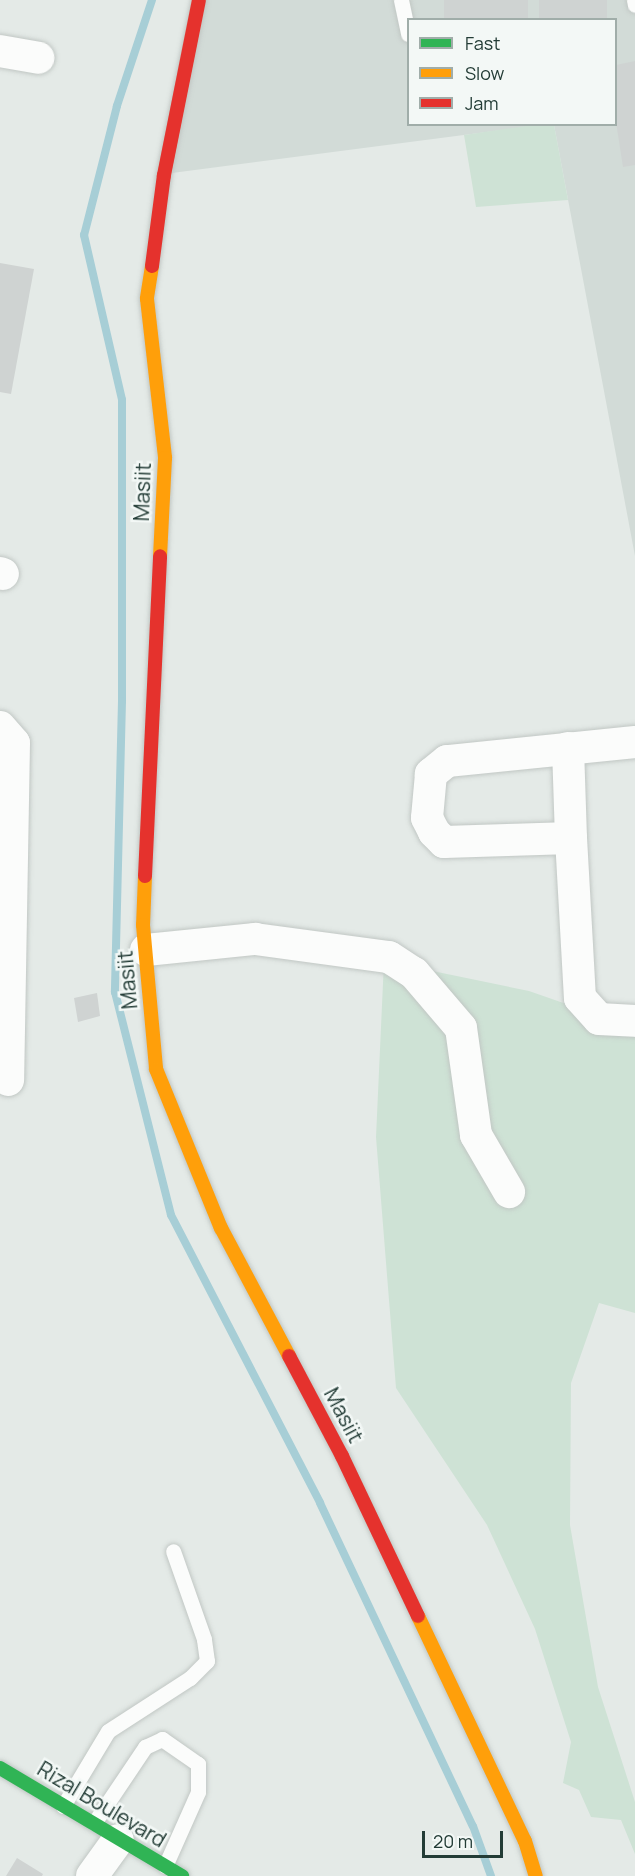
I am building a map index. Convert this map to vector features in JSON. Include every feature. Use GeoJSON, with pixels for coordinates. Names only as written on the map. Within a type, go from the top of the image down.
{"type":"FeatureCollection","features":[{"type":"Feature","properties":{"kind":"street","name":"Masiit"},"geometry":{"type":"LineString","coordinates":[[199,0],[164,175],[147,299],[165,458],[143,925],[156,1070],[221,1228],[342,1456],[525,1841],[536,1876]]}},
{"type":"Feature","properties":{"kind":"street"},"geometry":{"type":"LineString","coordinates":[[0,51],[38,58]]}},
{"type":"Feature","properties":{"kind":"street"},"geometry":{"type":"LineString","coordinates":[[0,727],[14,743],[8,1080]]}},
{"type":"Feature","properties":{"kind":"street"},"geometry":{"type":"LineString","coordinates":[[572,838],[444,842],[434,832],[427,818],[431,774],[447,761],[635,742]]}},
{"type":"Feature","properties":{"kind":"street"},"geometry":{"type":"LineString","coordinates":[[568,748],[580,998],[599,1019],[635,1021]]}},
{"type":"Feature","properties":{"kind":"street"},"geometry":{"type":"LineString","coordinates":[[146,950],[255,939],[389,957],[414,973],[461,1028],[476,1135],[509,1192]]}},
{"type":"Feature","properties":{"kind":"street","name":"Rizal Boulevard"},"geometry":{"type":"LineString","coordinates":[[0,1768],[182,1876]]}},
{"type":"Feature","properties":{"kind":"street"},"geometry":{"type":"LineString","coordinates":[[92,1876],[106,1831]]}},
{"type":"Feature","properties":{"kind":"lane"},"geometry":{"type":"LineString","coordinates":[[401,0],[407,29]]}},
{"type":"Feature","properties":{"kind":"lane"},"geometry":{"type":"LineString","coordinates":[[634,0],[635,5]]}},
{"type":"Feature","properties":{"kind":"lane"},"geometry":{"type":"LineString","coordinates":[[63,1806],[108,1731],[190,1678],[207,1661],[204,1639],[173,1551]]}},
{"type":"Feature","properties":{"kind":"lane"},"geometry":{"type":"LineString","coordinates":[[106,1831],[145,1747],[162,1739],[198,1764],[198,1792],[165,1866]]}},
{"type":"Feature","properties":{"kind":"shaded area"},"geometry":{"type":"Polygon","coordinates":[[[204,0],[635,0],[635,556],[554,126],[617,126],[617,18],[407,18],[407,126],[532,126],[172,173],[204,0]]]}},
{"type":"Feature","properties":{"kind":"green space"},"geometry":{"type":"Polygon","coordinates":[[[526,126],[554,126],[568,200],[476,207],[464,135],[526,126]]]}},
{"type":"Feature","properties":{"kind":"green space"},"geometry":{"type":"Polygon","coordinates":[[[384,961],[529,991],[635,1028],[635,1313],[599,1303],[571,1383],[570,1525],[598,1687],[635,1802],[635,1854],[621,1820],[591,1817],[579,1790],[563,1783],[571,1742],[535,1629],[487,1525],[396,1388],[376,1137],[384,961]]]}},
{"type":"Feature","properties":{"kind":"building"},"geometry":{"type":"Polygon","coordinates":[[[444,0],[528,0],[528,18],[444,18],[444,0]]]}},
{"type":"Feature","properties":{"kind":"building"},"geometry":{"type":"Polygon","coordinates":[[[539,0],[607,0],[607,18],[539,18],[539,0]]]}},
{"type":"Feature","properties":{"kind":"building"},"geometry":{"type":"Polygon","coordinates":[[[635,61],[635,165],[623,167],[617,126],[617,65],[635,61]]]}},
{"type":"Feature","properties":{"kind":"building"},"geometry":{"type":"Polygon","coordinates":[[[0,263],[34,269],[11,394],[0,392],[0,263]]]}},
{"type":"Feature","properties":{"kind":"building"},"geometry":{"type":"Polygon","coordinates":[[[97,993],[100,1016],[78,1022],[74,998],[97,993]]]}},
{"type":"Feature","properties":{"kind":"building"},"geometry":{"type":"Polygon","coordinates":[[[17,1858],[43,1874],[42,1876],[6,1876],[17,1858]]]}},
{"type":"Feature","properties":{"kind":"waterway"},"geometry":{"type":"LineString","coordinates":[[152,0],[117,106],[84,235],[122,400],[122,701],[115,992],[171,1215],[320,1503],[473,1826],[491,1876]]}},
{"type":"Feature","properties":{"kind":"traffic: fast"},"geometry":{"type":"LineString","coordinates":[[0,1768],[182,1876]]}},
{"type":"Feature","properties":{"kind":"traffic: slow"},"geometry":{"type":"LineString","coordinates":[[152,266],[147,299],[165,458],[160,556]]}},
{"type":"Feature","properties":{"kind":"traffic: slow"},"geometry":{"type":"LineString","coordinates":[[145,876],[143,925],[156,1069],[221,1228],[289,1356]]}},
{"type":"Feature","properties":{"kind":"traffic: slow"},"geometry":{"type":"LineString","coordinates":[[418,1616],[525,1841],[536,1876]]}},
{"type":"Feature","properties":{"kind":"traffic: jam"},"geometry":{"type":"LineString","coordinates":[[152,266],[164,175],[199,0]]}},
{"type":"Feature","properties":{"kind":"traffic: jam"},"geometry":{"type":"LineString","coordinates":[[145,876],[160,556]]}},
{"type":"Feature","properties":{"kind":"traffic: jam"},"geometry":{"type":"LineString","coordinates":[[289,1356],[342,1456],[418,1616]]}}]}
